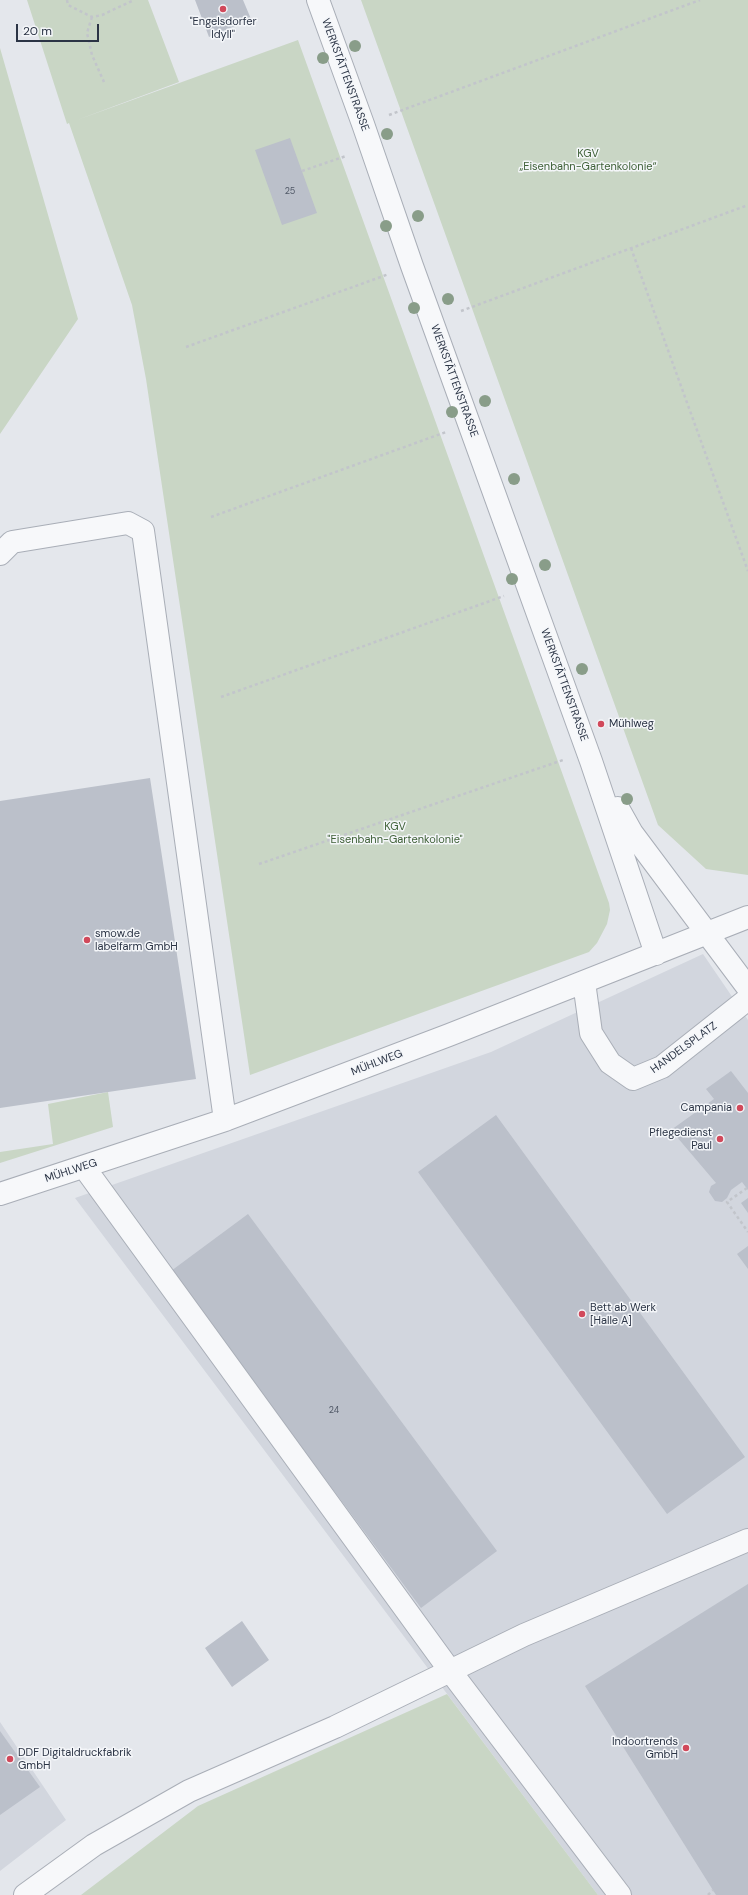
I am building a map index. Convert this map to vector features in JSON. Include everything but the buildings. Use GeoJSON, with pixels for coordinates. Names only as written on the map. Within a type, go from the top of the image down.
{"type":"FeatureCollection","features":[{"type":"Feature","properties":{"kind":"street","name":"WERKSTÄTTENSTRASSE"},"geometry":{"type":"LineString","coordinates":[[318,0],[412,266],[591,761],[656,954]]}},
{"type":"Feature","properties":{"kind":"street"},"geometry":{"type":"LineString","coordinates":[[0,554],[12,542],[128,523],[143,532],[225,1120]]}},
{"type":"Feature","properties":{"kind":"street","name":"WERKSTÄTTENSTRASSE"},"geometry":{"type":"LineString","coordinates":[[591,761],[632,834],[748,988]]}},
{"type":"Feature","properties":{"kind":"street","name":"MÜHLWEG"},"geometry":{"type":"LineString","coordinates":[[0,1194],[225,1120],[584,982],[748,917]]}},
{"type":"Feature","properties":{"kind":"street","name":"HANDELSPLATZ"},"geometry":{"type":"LineString","coordinates":[[584,982],[591,1033],[610,1063],[633,1079],[662,1067],[748,999]]}},
{"type":"Feature","properties":{"kind":"street"},"geometry":{"type":"LineString","coordinates":[[84,1167],[451,1672],[620,1895]]}},
{"type":"Feature","properties":{"kind":"street"},"geometry":{"type":"LineString","coordinates":[[24,1895],[94,1846],[189,1791],[335,1727],[451,1672],[524,1634],[748,1540]]}},
{"type":"Feature","properties":{"kind":"path"},"geometry":{"type":"LineString","coordinates":[[67,0],[68,5],[92,17],[102,15],[134,0]]}},
{"type":"Feature","properties":{"kind":"path"},"geometry":{"type":"LineString","coordinates":[[389,115],[700,0]]}},
{"type":"Feature","properties":{"kind":"path"},"geometry":{"type":"LineString","coordinates":[[92,17],[87,33],[92,56],[104,82]]}},
{"type":"Feature","properties":{"kind":"path"},"geometry":{"type":"LineString","coordinates":[[302,171],[346,156]]}},
{"type":"Feature","properties":{"kind":"path"},"geometry":{"type":"LineString","coordinates":[[461,311],[748,205]]}},
{"type":"Feature","properties":{"kind":"path"},"geometry":{"type":"LineString","coordinates":[[631,248],[748,571]]}},
{"type":"Feature","properties":{"kind":"path"},"geometry":{"type":"LineString","coordinates":[[186,348],[389,274]]}},
{"type":"Feature","properties":{"kind":"path"},"geometry":{"type":"LineString","coordinates":[[211,517],[446,432]]}},
{"type":"Feature","properties":{"kind":"path"},"geometry":{"type":"LineString","coordinates":[[221,697],[504,596]]}},
{"type":"Feature","properties":{"kind":"path"},"geometry":{"type":"LineString","coordinates":[[259,864],[565,760]]}},
{"type":"Feature","properties":{"kind":"path"},"geometry":{"type":"LineString","coordinates":[[747,1188],[727,1202],[748,1232]]}},
{"type":"Feature","properties":{"kind":"path"},"geometry":{"type":"LineString","coordinates":[[708,1895],[713,1890]]}},
{"type":"Feature","properties":{"kind":"shaded area"},"geometry":{"type":"Polygon","coordinates":[[[703,954],[748,1020],[748,1895],[598,1895],[75,1198],[491,1052],[703,954]]]}},
{"type":"Feature","properties":{"kind":"shaded area"},"geometry":{"type":"Polygon","coordinates":[[[0,1722],[66,1820],[0,1871],[0,1722]]]}},
{"type":"Feature","properties":{"kind":"green space","name":"KGV \"Eisenbahn-Gartenkolonie\""},"geometry":{"type":"Polygon","coordinates":[[[27,0],[148,0],[179,82],[77,120],[298,40],[609,903],[610,910],[607,924],[597,943],[589,952],[250,1075],[146,379],[132,305],[69,123],[67,124],[27,0]]]}},
{"type":"Feature","properties":{"kind":"green space","name":"KGV „Eisenbahn-Gartenkolonie“"},"geometry":{"type":"Polygon","coordinates":[[[361,0],[748,0],[748,875],[706,869],[658,825],[361,0]]]}},
{"type":"Feature","properties":{"kind":"green space"},"geometry":{"type":"Polygon","coordinates":[[[0,48],[78,319],[0,434],[0,48]]]}},
{"type":"Feature","properties":{"kind":"green space"},"geometry":{"type":"Polygon","coordinates":[[[108,1092],[113,1127],[0,1163],[0,1152],[53,1144],[48,1104],[108,1092]]]}},
{"type":"Feature","properties":{"kind":"green space"},"geometry":{"type":"Polygon","coordinates":[[[447,1694],[598,1895],[81,1895],[198,1806],[447,1694]]]}},
{"type":"Feature","properties":{"kind":"place","name":"\"Engelsdorfer Idyll\""},"geometry":{"type":"Point","coordinates":[223,9]}},
{"type":"Feature","properties":{"kind":"place","name":"Mühlweg"},"geometry":{"type":"Point","coordinates":[601,724]}},
{"type":"Feature","properties":{"kind":"place","name":"smow.de labelfarm GmbH"},"geometry":{"type":"Point","coordinates":[87,940]}},
{"type":"Feature","properties":{"kind":"place","name":"Campania"},"geometry":{"type":"Point","coordinates":[740,1108]}},
{"type":"Feature","properties":{"kind":"place","name":"Pflegedienst Paul"},"geometry":{"type":"Point","coordinates":[720,1139]}},
{"type":"Feature","properties":{"kind":"place","name":"Bett ab Werk [Halle A]"},"geometry":{"type":"Point","coordinates":[582,1314]}},
{"type":"Feature","properties":{"kind":"place","name":"Indoortrends GmbH"},"geometry":{"type":"Point","coordinates":[686,1748]}},
{"type":"Feature","properties":{"kind":"place","name":"DDF Digitaldruckfabrik GmbH"},"geometry":{"type":"Point","coordinates":[10,1759]}}]}
